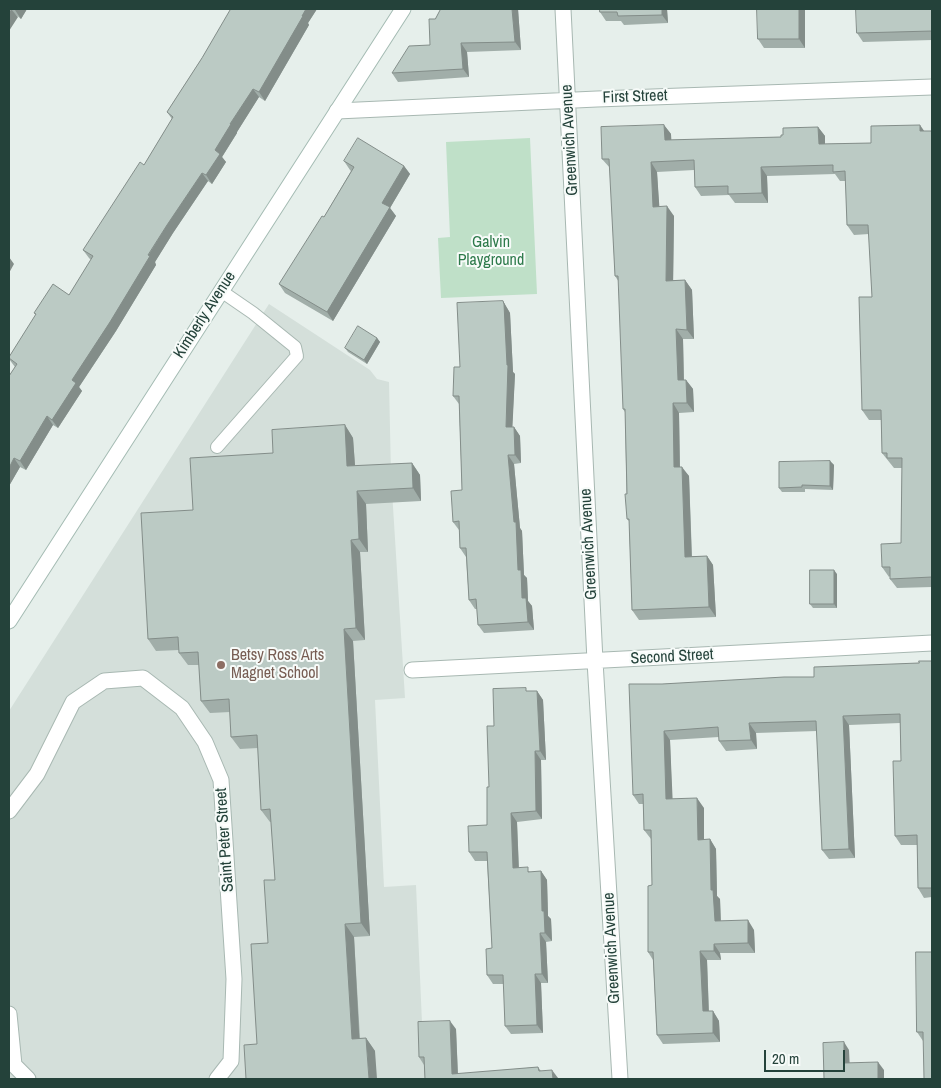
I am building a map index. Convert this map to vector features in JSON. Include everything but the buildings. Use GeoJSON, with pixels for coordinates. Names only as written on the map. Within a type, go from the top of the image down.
{"type":"FeatureCollection","features":[{"type":"Feature","properties":{"kind":"street","name":"Kimberly Avenue"},"geometry":{"type":"LineString","coordinates":[[9,621],[402,9]]}},
{"type":"Feature","properties":{"kind":"street","name":"Greenwich Avenue"},"geometry":{"type":"LineString","coordinates":[[563,9],[594,661],[620,1079]]}},
{"type":"Feature","properties":{"kind":"street","name":"First Street"},"geometry":{"type":"LineString","coordinates":[[337,111],[568,100],[932,87]]}},
{"type":"Feature","properties":{"kind":"street","name":"Second Street"},"geometry":{"type":"LineString","coordinates":[[412,670],[932,642]]}},
{"type":"Feature","properties":{"kind":"street","name":"Saint Peter Street"},"geometry":{"type":"LineString","coordinates":[[9,811],[37,774],[74,702],[104,681],[143,678],[182,708],[205,742],[221,780],[234,979],[231,1061],[217,1079]]}},
{"type":"Feature","properties":{"kind":"street"},"geometry":{"type":"LineString","coordinates":[[9,1014],[14,1065],[28,1079]]}},
{"type":"Feature","properties":{"kind":"lane"},"geometry":{"type":"LineString","coordinates":[[216,446],[297,356],[295,347],[253,313],[220,291]]}},
{"type":"Feature","properties":{"kind":"shaded area","name":"Betsy Ross Arts Magnet School"},"geometry":{"type":"Polygon","coordinates":[[[269,304],[370,370],[377,379],[389,382],[391,475],[405,698],[375,700],[384,887],[416,885],[424,1069],[428,1069],[429,1079],[9,1079],[9,711],[269,304]]]}},
{"type":"Feature","properties":{"kind":"green space","name":"Galvin Playground"},"geometry":{"type":"Polygon","coordinates":[[[530,138],[537,294],[441,298],[438,238],[450,237],[446,142],[530,138]]]}},
{"type":"Feature","properties":{"kind":"place","name":"Betsy Ross Arts Magnet School"},"geometry":{"type":"Point","coordinates":[221,665]}}]}
